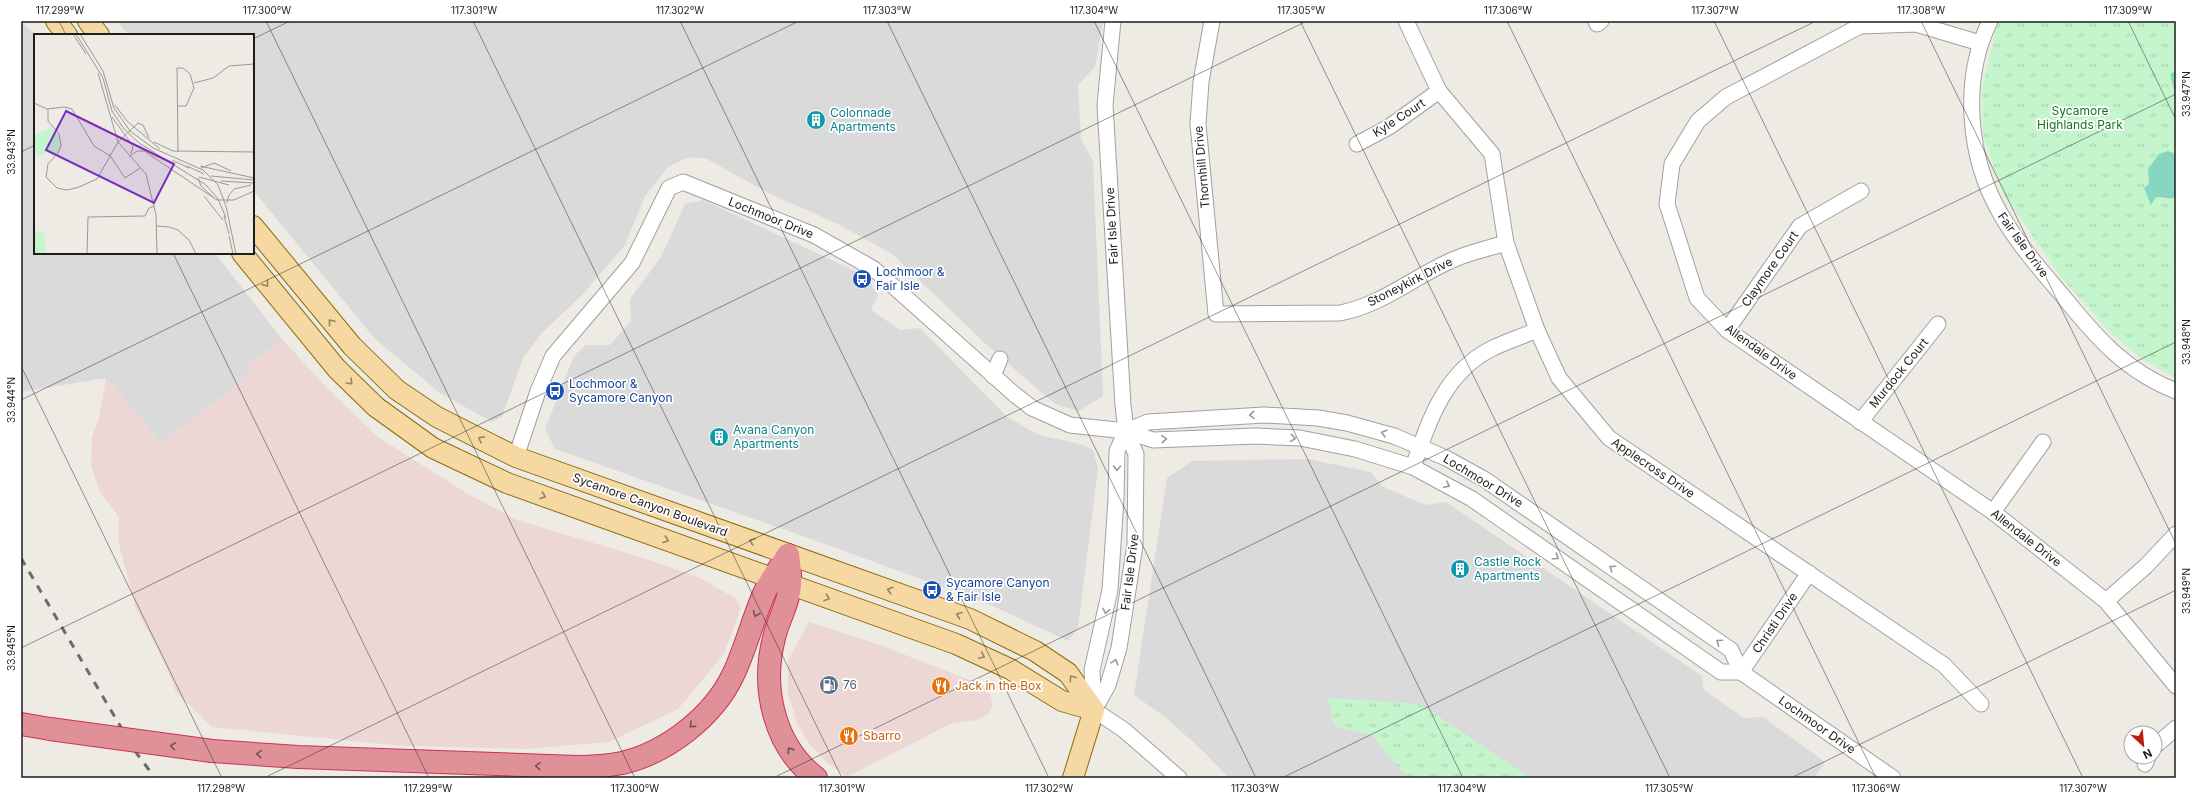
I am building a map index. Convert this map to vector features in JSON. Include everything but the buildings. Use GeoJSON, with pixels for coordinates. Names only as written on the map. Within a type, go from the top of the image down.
{"type":"FeatureCollection","features":[{"type":"Feature","properties":{"kind":"highway"},"geometry":{"type":"LineString","coordinates":[[788,555],[781,582],[770,668],[770,700],[787,748],[804,768],[816,778]]}},
{"type":"Feature","properties":{"kind":"highway"},"geometry":{"type":"LineString","coordinates":[[21,724],[212,751],[298,757],[576,767],[622,763],[649,753],[672,741],[689,728],[708,710],[721,695],[733,676],[763,594],[781,582]]}},
{"type":"Feature","properties":{"kind":"highway"},"geometry":{"type":"LineString","coordinates":[[298,757],[439,778]]}},
{"type":"Feature","properties":{"kind":"main road"},"geometry":{"type":"LineString","coordinates":[[56,21],[67,34]]}},
{"type":"Feature","properties":{"kind":"main road"},"geometry":{"type":"LineString","coordinates":[[88,21],[98,34]]}},
{"type":"Feature","properties":{"kind":"main road","name":"Sycamore Canyon Boulevard"},"geometry":{"type":"LineString","coordinates":[[254,227],[352,346],[396,390],[437,417],[516,457],[788,555],[927,602],[1003,634],[1035,651],[1068,673],[1094,710]]}},
{"type":"Feature","properties":{"kind":"main road","name":"Sycamore Canyon Boulevard"},"geometry":{"type":"LineString","coordinates":[[243,254],[337,369],[376,408],[433,448],[507,483],[956,644],[1010,669],[1062,701],[1094,710]]}},
{"type":"Feature","properties":{"kind":"main road","name":"Fair Isle Drive"},"geometry":{"type":"LineString","coordinates":[[1073,778],[1094,710]]}},
{"type":"Feature","properties":{"kind":"street","name":"Fair Isle Drive"},"geometry":{"type":"LineString","coordinates":[[1094,710],[1108,685],[1119,648],[1135,545],[1136,454],[1126,431],[1105,105],[1113,21]]}},
{"type":"Feature","properties":{"kind":"street","name":"Thornhill Drive"},"geometry":{"type":"LineString","coordinates":[[1212,21],[1201,82],[1198,124],[1216,314]]}},
{"type":"Feature","properties":{"kind":"street","name":"Applecross Drive"},"geometry":{"type":"LineString","coordinates":[[1406,21],[1439,91],[1492,154],[1506,243],[1536,330],[1559,378],[1609,438],[1944,665],[1981,704]]}},
{"type":"Feature","properties":{"kind":"street","name":"Fair Isle Drive"},"geometry":{"type":"LineString","coordinates":[[1990,21],[1980,43],[1972,102],[1974,133],[1982,170],[1989,191],[2000,213],[2027,253],[2103,344],[2143,375],[2176,391]]}},
{"type":"Feature","properties":{"kind":"street","name":"Allendale Drive"},"geometry":{"type":"LineString","coordinates":[[1980,43],[1916,24],[1860,26],[1726,97],[1698,121],[1672,164],[1667,204],[1697,298],[1727,330],[1993,512],[2106,601],[2176,686]]}},
{"type":"Feature","properties":{"kind":"street","name":"Kyle Court"},"geometry":{"type":"LineString","coordinates":[[1357,144],[1389,127],[1439,91]]}},
{"type":"Feature","properties":{"kind":"street","name":"Lochmoor Drive"},"geometry":{"type":"LineString","coordinates":[[516,457],[538,391],[553,356],[632,263],[669,188],[683,182],[814,235],[874,269],[993,376],[1032,408],[1052,418],[1070,425],[1126,431],[1153,440],[1256,436],[1300,438],[1354,449],[1413,467],[1472,498],[1721,672],[1741,672]]}},
{"type":"Feature","properties":{"kind":"street","name":"Claymore Court"},"geometry":{"type":"LineString","coordinates":[[1727,330],[1800,226],[1861,191]]}},
{"type":"Feature","properties":{"kind":"street","name":"Stoneykirk Drive"},"geometry":{"type":"LineString","coordinates":[[1216,314],[1340,313],[1353,310],[1400,289],[1447,262],[1469,253],[1506,243]]}},
{"type":"Feature","properties":{"kind":"street","name":"Murdock Court"},"geometry":{"type":"LineString","coordinates":[[1860,422],[1938,324]]}},
{"type":"Feature","properties":{"kind":"street"},"geometry":{"type":"LineString","coordinates":[[1413,467],[1441,398],[1458,374],[1477,358],[1491,349],[1536,330]]}},
{"type":"Feature","properties":{"kind":"street"},"geometry":{"type":"LineString","coordinates":[[993,376],[1000,359]]}},
{"type":"Feature","properties":{"kind":"street","name":"Lochmoor Drive"},"geometry":{"type":"LineString","coordinates":[[1126,431],[1148,422],[1264,415],[1318,418],[1347,423],[1394,436],[1420,447],[1464,467],[1503,491],[1731,650],[1741,672],[1893,778]]}},
{"type":"Feature","properties":{"kind":"street","name":"Fair Isle Drive"},"geometry":{"type":"LineString","coordinates":[[1094,710],[1092,670],[1110,590],[1116,498],[1117,451],[1126,431]]}},
{"type":"Feature","properties":{"kind":"street"},"geometry":{"type":"LineString","coordinates":[[1993,512],[2043,442]]}},
{"type":"Feature","properties":{"kind":"street"},"geometry":{"type":"LineString","coordinates":[[2106,601],[2146,566],[2176,534]]}},
{"type":"Feature","properties":{"kind":"street","name":"Christi Drive"},"geometry":{"type":"LineString","coordinates":[[1741,672],[1809,574]]}},
{"type":"Feature","properties":{"kind":"street","name":"Sycamore Canyon Boulevard"},"geometry":{"type":"LineString","coordinates":[[1094,710],[1124,730],[1179,778]]}},
{"type":"Feature","properties":{"kind":"street"},"geometry":{"type":"LineString","coordinates":[[2163,739],[2176,728]]}},
{"type":"Feature","properties":{"kind":"shaded area"},"geometry":{"type":"Polygon","coordinates":[[[21,21],[35,34],[34,254],[216,254],[282,339],[247,367],[249,375],[161,444],[106,378],[21,392],[21,21]]]}},
{"type":"Feature","properties":{"kind":"shaded area"},"geometry":{"type":"Polygon","coordinates":[[[117,21],[1103,21],[1095,67],[1078,85],[1081,139],[1093,161],[1103,396],[1079,411],[1055,404],[987,345],[892,254],[838,224],[768,193],[707,159],[689,157],[668,167],[645,196],[625,245],[583,294],[542,333],[523,358],[502,417],[492,422],[440,393],[375,339],[254,191],[254,34],[127,34],[117,21]]]}},
{"type":"Feature","properties":{"kind":"shaded area"},"geometry":{"type":"Polygon","coordinates":[[[703,200],[853,270],[870,283],[878,295],[871,310],[900,330],[920,328],[1007,417],[1039,435],[1080,444],[1093,450],[1098,469],[1078,628],[1068,641],[984,602],[814,540],[555,449],[545,429],[574,356],[586,345],[610,345],[631,321],[630,299],[661,257],[685,204],[703,200]]]}},
{"type":"Feature","properties":{"kind":"shaded area"},"geometry":{"type":"Polygon","coordinates":[[[282,339],[328,389],[378,437],[468,494],[517,520],[647,559],[700,578],[735,598],[741,608],[724,654],[678,709],[609,742],[526,749],[404,746],[212,727],[176,692],[162,657],[136,609],[119,544],[119,517],[99,490],[91,464],[92,437],[100,414],[106,378],[161,444],[249,375],[247,367],[282,339]]]}},
{"type":"Feature","properties":{"kind":"shaded area"},"geometry":{"type":"Polygon","coordinates":[[[1308,459],[1371,472],[1383,487],[1426,505],[1446,502],[1702,676],[1704,690],[1744,718],[1763,717],[1825,762],[1814,778],[1229,778],[1202,750],[1165,717],[1134,695],[1167,478],[1192,461],[1308,459]]]}},
{"type":"Feature","properties":{"kind":"shaded area"},"geometry":{"type":"Polygon","coordinates":[[[809,622],[880,645],[972,681],[984,688],[990,694],[993,704],[989,713],[978,720],[950,724],[847,777],[825,761],[809,743],[797,723],[788,693],[788,660],[809,622]]]}},
{"type":"Feature","properties":{"kind":"green space","name":"Sycamore Highlands Park"},"geometry":{"type":"Polygon","coordinates":[[[1998,21],[2176,21],[2176,378],[2143,360],[2112,334],[2064,281],[2003,194],[1983,136],[1982,88],[1998,21]]]}},
{"type":"Feature","properties":{"kind":"green space"},"geometry":{"type":"Polygon","coordinates":[[[2176,71],[2176,98],[2170,74],[2176,71]]]}},
{"type":"Feature","properties":{"kind":"green space"},"geometry":{"type":"Polygon","coordinates":[[[2168,151],[2176,154],[2176,197],[2158,197],[2155,198],[2151,205],[2144,188],[2149,184],[2148,169],[2159,154],[2168,151]]]}},
{"type":"Feature","properties":{"kind":"green space"},"geometry":{"type":"Polygon","coordinates":[[[1328,698],[1420,704],[1531,778],[1408,778],[1371,735],[1334,726],[1328,698]]]}},
{"type":"Feature","properties":{"kind":"railway"},"geometry":{"type":"LineString","coordinates":[[21,558],[135,751],[155,778]]}},
{"type":"Feature","properties":{"kind":"place","name":"Colonnade Apartments"},"geometry":{"type":"Point","coordinates":[816,120]}},
{"type":"Feature","properties":{"kind":"place","name":"Lochmoor & Fair Isle"},"geometry":{"type":"Point","coordinates":[862,279]}},
{"type":"Feature","properties":{"kind":"place","name":"Lochmoor & Sycamore Canyon"},"geometry":{"type":"Point","coordinates":[555,391]}},
{"type":"Feature","properties":{"kind":"place","name":"Avana Canyon Apartments"},"geometry":{"type":"Point","coordinates":[719,437]}},
{"type":"Feature","properties":{"kind":"place","name":"Castle Rock Apartments"},"geometry":{"type":"Point","coordinates":[1460,569]}},
{"type":"Feature","properties":{"kind":"place","name":"Sycamore Canyon & Fair Isle"},"geometry":{"type":"Point","coordinates":[932,590]}},
{"type":"Feature","properties":{"kind":"place","name":"76"},"geometry":{"type":"Point","coordinates":[829,685]}},
{"type":"Feature","properties":{"kind":"place","name":"Jack in the Box"},"geometry":{"type":"Point","coordinates":[941,686]}},
{"type":"Feature","properties":{"kind":"place","name":"Sbarro"},"geometry":{"type":"Point","coordinates":[849,736]}}]}
